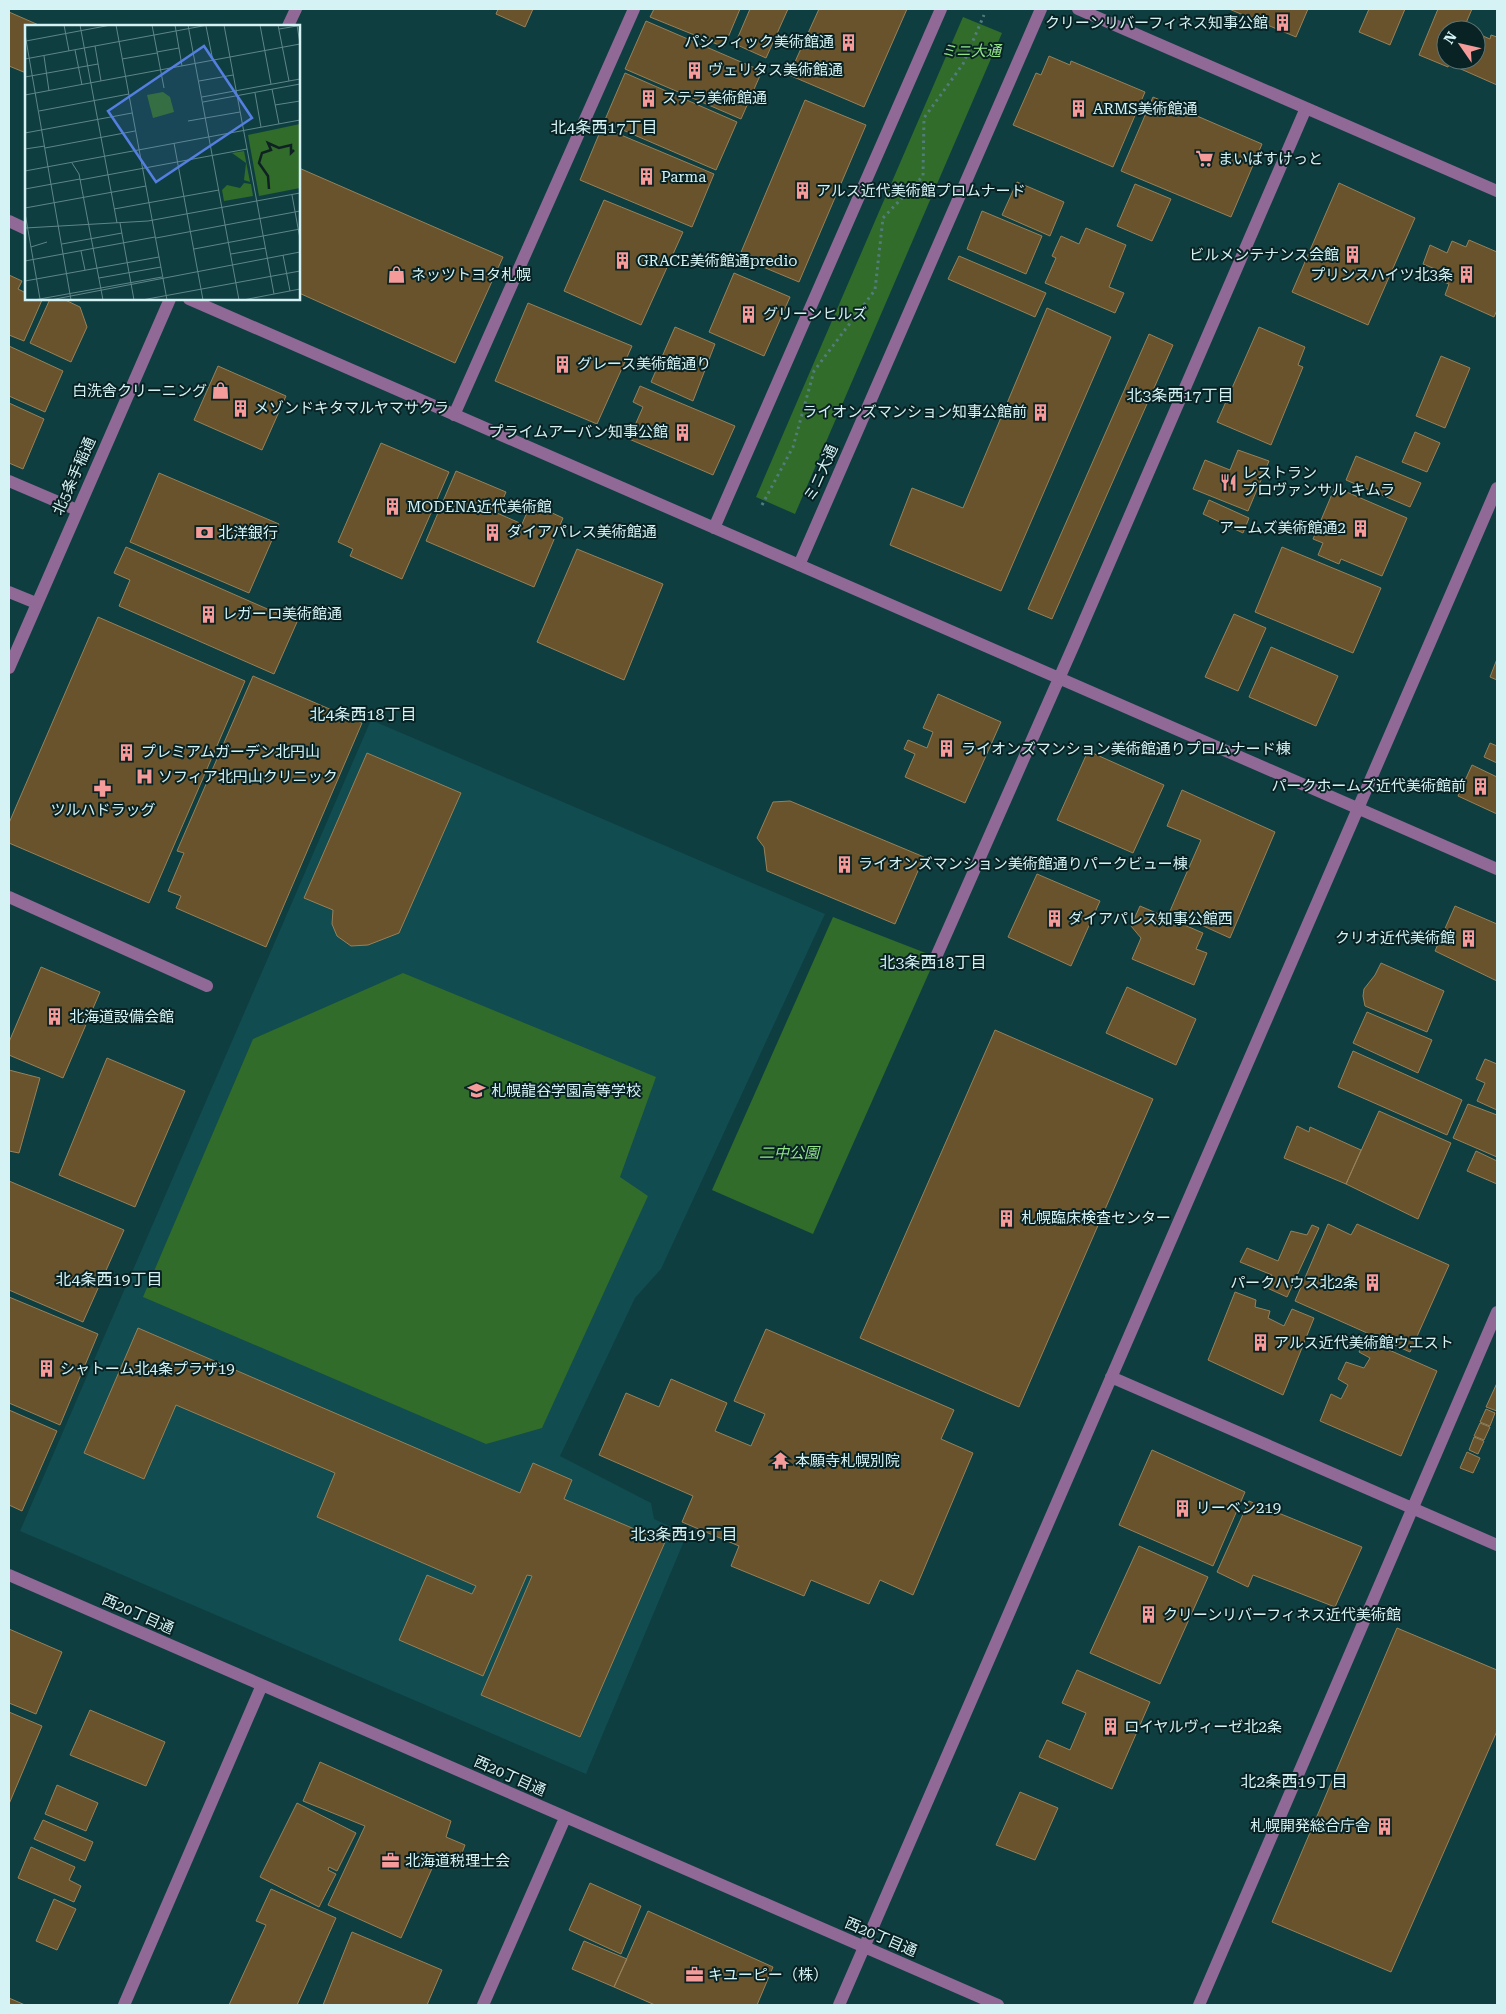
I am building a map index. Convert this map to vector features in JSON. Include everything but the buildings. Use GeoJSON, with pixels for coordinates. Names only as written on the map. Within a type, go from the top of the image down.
{"type":"FeatureCollection","features":[{"type":"Feature","properties":{"kind":"street"},"geometry":{"type":"LineString","coordinates":[[288,25],[296,9]]}},
{"type":"Feature","properties":{"kind":"street"},"geometry":{"type":"LineString","coordinates":[[454,415],[634,9]]}},
{"type":"Feature","properties":{"kind":"street"},"geometry":{"type":"LineString","coordinates":[[714,528],[941,9]]}},
{"type":"Feature","properties":{"kind":"street","name":"ミニ大通"},"geometry":{"type":"LineString","coordinates":[[799,565],[1041,9]]}},
{"type":"Feature","properties":{"kind":"street"},"geometry":{"type":"LineString","coordinates":[[1078,9],[1497,191]]}},
{"type":"Feature","properties":{"kind":"street"},"geometry":{"type":"LineString","coordinates":[[936,957],[1306,108]]}},
{"type":"Feature","properties":{"kind":"street"},"geometry":{"type":"LineString","coordinates":[[9,221],[25,229]]}},
{"type":"Feature","properties":{"kind":"street","name":"北5条手稲通"},"geometry":{"type":"LineString","coordinates":[[9,668],[170,300]]}},
{"type":"Feature","properties":{"kind":"street"},"geometry":{"type":"LineString","coordinates":[[191,300],[1497,869]]}},
{"type":"Feature","properties":{"kind":"street"},"geometry":{"type":"LineString","coordinates":[[9,481],[77,510]]}},
{"type":"Feature","properties":{"kind":"street"},"geometry":{"type":"LineString","coordinates":[[839,2005],[1497,488]]}},
{"type":"Feature","properties":{"kind":"street"},"geometry":{"type":"LineString","coordinates":[[9,592],[36,603]]}},
{"type":"Feature","properties":{"kind":"street"},"geometry":{"type":"LineString","coordinates":[[9,897],[207,986]]}},
{"type":"Feature","properties":{"kind":"street"},"geometry":{"type":"LineString","coordinates":[[1199,2005],[1497,1312]]}},
{"type":"Feature","properties":{"kind":"street"},"geometry":{"type":"LineString","coordinates":[[1111,1377],[1497,1545]]}},
{"type":"Feature","properties":{"kind":"street","name":"西20丁目通"},"geometry":{"type":"LineString","coordinates":[[9,1575],[998,2005]]}},
{"type":"Feature","properties":{"kind":"street"},"geometry":{"type":"LineString","coordinates":[[124,2005],[262,1686]]}},
{"type":"Feature","properties":{"kind":"street"},"geometry":{"type":"LineString","coordinates":[[483,2005],[565,1818]]}},
{"type":"Feature","properties":{"kind":"path"},"geometry":{"type":"LineString","coordinates":[[762,505],[793,447],[814,371],[875,290],[883,218],[923,176],[924,118],[964,64],[984,15]]}},
{"type":"Feature","properties":{"kind":"shaded area","name":"札幌龍谷学園高等学校"},"geometry":{"type":"Polygon","coordinates":[[[371,720],[825,914],[661,1269],[635,1298],[560,1456],[651,1503],[654,1519],[687,1534],[586,1774],[20,1531],[371,720]]]}},
{"type":"Feature","properties":{"kind":"green space","name":"ミニ大通"},"geometry":{"type":"Polygon","coordinates":[[[963,17],[1002,33],[795,514],[756,497],[963,17]]]}},
{"type":"Feature","properties":{"kind":"green space","name":"二中公園"},"geometry":{"type":"Polygon","coordinates":[[[833,917],[936,957],[813,1234],[712,1190],[833,917]]]}},
{"type":"Feature","properties":{"kind":"green space"},"geometry":{"type":"Polygon","coordinates":[[[403,973],[656,1077],[620,1177],[648,1196],[542,1428],[486,1444],[143,1297],[253,1039],[403,973]]]}},
{"type":"Feature","properties":{"kind":"place","name":"クリーンリバーフィネス知事公館"},"geometry":{"type":"Point","coordinates":[1282,23]}},
{"type":"Feature","properties":{"kind":"place","name":"パシフィック美術館通"},"geometry":{"type":"Point","coordinates":[848,42]}},
{"type":"Feature","properties":{"kind":"place","name":"ヴェリタス美術館通"},"geometry":{"type":"Point","coordinates":[694,70]}},
{"type":"Feature","properties":{"kind":"place","name":"ステラ美術館通"},"geometry":{"type":"Point","coordinates":[648,98]}},
{"type":"Feature","properties":{"kind":"place","name":"ARMS美術館通"},"geometry":{"type":"Point","coordinates":[1079,109]}},
{"type":"Feature","properties":{"kind":"place","name":"まいばすけっと"},"geometry":{"type":"Point","coordinates":[1204,159]}},
{"type":"Feature","properties":{"kind":"place","name":"Parma"},"geometry":{"type":"Point","coordinates":[647,177]}},
{"type":"Feature","properties":{"kind":"place","name":"アルス近代美術館プロムナード"},"geometry":{"type":"Point","coordinates":[802,191]}},
{"type":"Feature","properties":{"kind":"place","name":"ビルメンテナンス会館"},"geometry":{"type":"Point","coordinates":[1353,255]}},
{"type":"Feature","properties":{"kind":"place","name":"GRACE美術館通predio"},"geometry":{"type":"Point","coordinates":[623,261]}},
{"type":"Feature","properties":{"kind":"place","name":"ネッツトヨタ札幌"},"geometry":{"type":"Point","coordinates":[397,275]}},
{"type":"Feature","properties":{"kind":"place","name":"プリンスハイツ北3条"},"geometry":{"type":"Point","coordinates":[1467,275]}},
{"type":"Feature","properties":{"kind":"place","name":"グリーンヒルズ"},"geometry":{"type":"Point","coordinates":[749,314]}},
{"type":"Feature","properties":{"kind":"place","name":"グレース美術館通り"},"geometry":{"type":"Point","coordinates":[563,364]}},
{"type":"Feature","properties":{"kind":"place","name":"白洗舎クリーニング"},"geometry":{"type":"Point","coordinates":[221,391]}},
{"type":"Feature","properties":{"kind":"place","name":"メゾンドキタマルヤマサクラ"},"geometry":{"type":"Point","coordinates":[240,408]}},
{"type":"Feature","properties":{"kind":"place","name":"ライオンズマンション知事公館前"},"geometry":{"type":"Point","coordinates":[1041,412]}},
{"type":"Feature","properties":{"kind":"place","name":"プライムアーバン知事公館"},"geometry":{"type":"Point","coordinates":[682,432]}},
{"type":"Feature","properties":{"kind":"place","name":"レストラン プロヴァンサル キムラ"},"geometry":{"type":"Point","coordinates":[1228,482]}},
{"type":"Feature","properties":{"kind":"place","name":"MODENA近代美術館"},"geometry":{"type":"Point","coordinates":[393,507]}},
{"type":"Feature","properties":{"kind":"place","name":"アームズ美術館通2"},"geometry":{"type":"Point","coordinates":[1360,528]}},
{"type":"Feature","properties":{"kind":"place","name":"ダイアパレス美術館通"},"geometry":{"type":"Point","coordinates":[493,532]}},
{"type":"Feature","properties":{"kind":"place","name":"北洋銀行"},"geometry":{"type":"Point","coordinates":[204,533]}},
{"type":"Feature","properties":{"kind":"place","name":"レガーロ美術館通"},"geometry":{"type":"Point","coordinates":[208,614]}},
{"type":"Feature","properties":{"kind":"place","name":"ライオンズマンション美術館通りプロムナード棟"},"geometry":{"type":"Point","coordinates":[947,749]}},
{"type":"Feature","properties":{"kind":"place","name":"プレミアムガーデン北円山"},"geometry":{"type":"Point","coordinates":[127,752]}},
{"type":"Feature","properties":{"kind":"place","name":"ソフィア北円山クリニック"},"geometry":{"type":"Point","coordinates":[144,777]}},
{"type":"Feature","properties":{"kind":"place","name":"パークホームズ近代美術館前"},"geometry":{"type":"Point","coordinates":[1480,786]}},
{"type":"Feature","properties":{"kind":"place","name":"ツルハドラッグ"},"geometry":{"type":"Point","coordinates":[103,789]}},
{"type":"Feature","properties":{"kind":"place","name":"ライオンズマンション美術館通りパークビュー棟"},"geometry":{"type":"Point","coordinates":[844,864]}},
{"type":"Feature","properties":{"kind":"place","name":"ダイアパレス知事公館西"},"geometry":{"type":"Point","coordinates":[1054,919]}},
{"type":"Feature","properties":{"kind":"place","name":"クリオ近代美術館"},"geometry":{"type":"Point","coordinates":[1469,938]}},
{"type":"Feature","properties":{"kind":"place","name":"北海道設備会館"},"geometry":{"type":"Point","coordinates":[55,1017]}},
{"type":"Feature","properties":{"kind":"place","name":"札幌龍谷学園高等学校"},"geometry":{"type":"Point","coordinates":[477,1091]}},
{"type":"Feature","properties":{"kind":"place","name":"札幌臨床検査センター"},"geometry":{"type":"Point","coordinates":[1007,1218]}},
{"type":"Feature","properties":{"kind":"place","name":"パークハウス北2条"},"geometry":{"type":"Point","coordinates":[1372,1283]}},
{"type":"Feature","properties":{"kind":"place","name":"アルス近代美術館ウエスト"},"geometry":{"type":"Point","coordinates":[1260,1343]}},
{"type":"Feature","properties":{"kind":"place","name":"シャトーム北4条プラザ19"},"geometry":{"type":"Point","coordinates":[46,1369]}},
{"type":"Feature","properties":{"kind":"place","name":"本願寺札幌別院"},"geometry":{"type":"Point","coordinates":[781,1461]}},
{"type":"Feature","properties":{"kind":"place","name":"リーベン219"},"geometry":{"type":"Point","coordinates":[1182,1508]}},
{"type":"Feature","properties":{"kind":"place","name":"クリーンリバーフィネス近代美術館"},"geometry":{"type":"Point","coordinates":[1149,1615]}},
{"type":"Feature","properties":{"kind":"place","name":"ロイヤルヴィーゼ北2条"},"geometry":{"type":"Point","coordinates":[1110,1727]}},
{"type":"Feature","properties":{"kind":"place","name":"札幌開発総合庁舎"},"geometry":{"type":"Point","coordinates":[1384,1826]}},
{"type":"Feature","properties":{"kind":"place","name":"北海道税理士会"},"geometry":{"type":"Point","coordinates":[391,1861]}},
{"type":"Feature","properties":{"kind":"place","name":"キユーピー（株）"},"geometry":{"type":"Point","coordinates":[694,1975]}},
{"type":"Feature","properties":{"kind":"district","name":"北4条西17丁目"},"geometry":{"type":"Point","coordinates":[604,127]}},
{"type":"Feature","properties":{"kind":"district","name":"北3条西17丁目"},"geometry":{"type":"Point","coordinates":[1180,395]}},
{"type":"Feature","properties":{"kind":"district","name":"北4条西18丁目"},"geometry":{"type":"Point","coordinates":[363,714]}},
{"type":"Feature","properties":{"kind":"district","name":"北3条西18丁目"},"geometry":{"type":"Point","coordinates":[933,962]}},
{"type":"Feature","properties":{"kind":"district","name":"北4条西19丁目"},"geometry":{"type":"Point","coordinates":[109,1279]}},
{"type":"Feature","properties":{"kind":"district","name":"北3条西19丁目"},"geometry":{"type":"Point","coordinates":[684,1534]}},
{"type":"Feature","properties":{"kind":"district","name":"北2条西19丁目"},"geometry":{"type":"Point","coordinates":[1294,1781]}}]}
